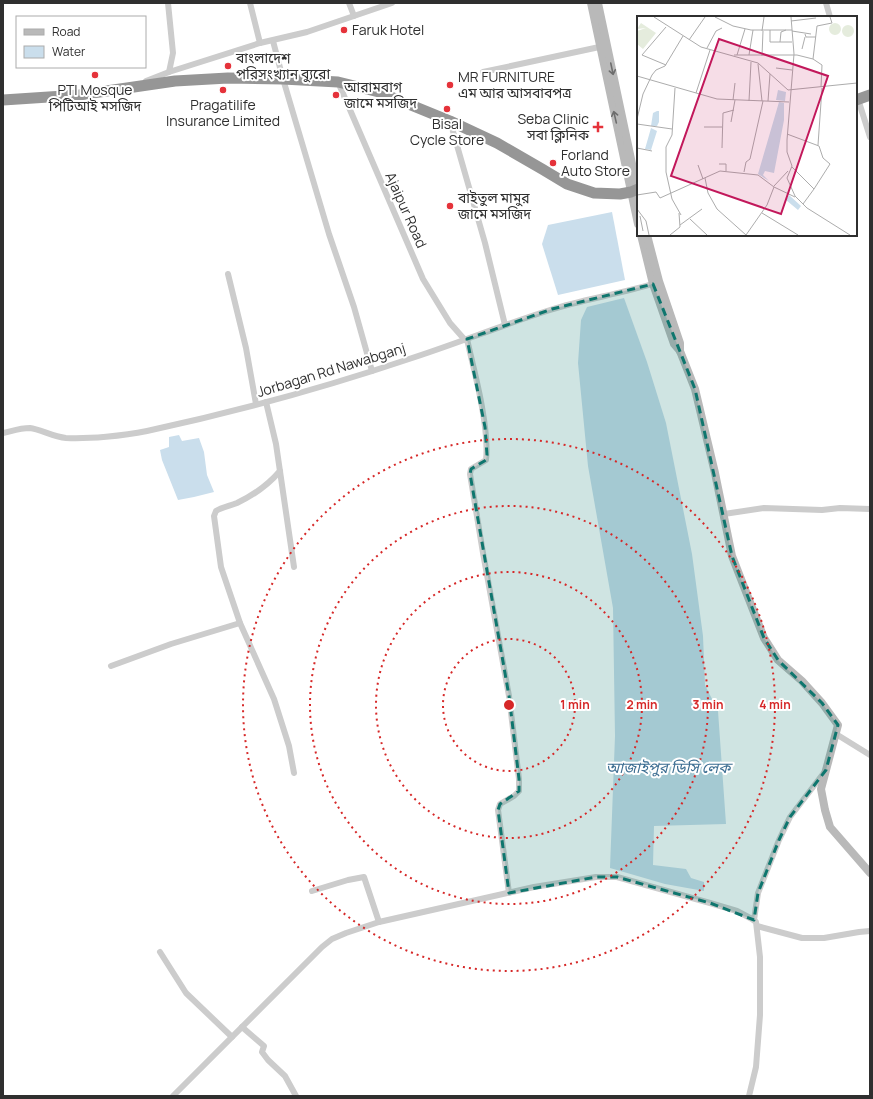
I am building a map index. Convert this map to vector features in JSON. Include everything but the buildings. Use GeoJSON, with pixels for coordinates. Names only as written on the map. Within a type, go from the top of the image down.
{"type":"FeatureCollection","features":[{"type":"Feature","properties":{"kind":"highway"},"geometry":{"type":"LineString","coordinates":[[3,100],[79,95],[182,81],[228,78],[338,82],[379,92],[450,122],[496,143],[567,184],[594,193],[620,194],[636,191]]}},
{"type":"Feature","properties":{"kind":"highway"},"geometry":{"type":"LineString","coordinates":[[857,100],[870,95]]}},
{"type":"Feature","properties":{"kind":"street"},"geometry":{"type":"LineString","coordinates":[[168,3],[172,53],[169,72]]}},
{"type":"Feature","properties":{"kind":"street"},"geometry":{"type":"LineString","coordinates":[[250,3],[260,44]]}},
{"type":"Feature","properties":{"kind":"street"},"geometry":{"type":"LineString","coordinates":[[349,3],[354,16]]}},
{"type":"Feature","properties":{"kind":"street"},"geometry":{"type":"LineString","coordinates":[[137,87],[141,83],[169,72],[260,44],[307,32],[392,3]]}},
{"type":"Feature","properties":{"kind":"street"},"geometry":{"type":"LineString","coordinates":[[591,3],[604,46]]}},
{"type":"Feature","properties":{"kind":"street"},"geometry":{"type":"LineString","coordinates":[[598,3],[604,46],[636,191],[637,208]]}},
{"type":"Feature","properties":{"kind":"street"},"geometry":{"type":"LineString","coordinates":[[826,3],[830,16]]}},
{"type":"Feature","properties":{"kind":"street"},"geometry":{"type":"LineString","coordinates":[[274,41],[283,79],[329,234],[354,307],[372,371]]}},
{"type":"Feature","properties":{"kind":"street"},"geometry":{"type":"LineString","coordinates":[[483,72],[604,46]]}},
{"type":"Feature","properties":{"kind":"street","name":"Ajaipur Road"},"geometry":{"type":"LineString","coordinates":[[338,82],[423,279],[450,323],[466,340]]}},
{"type":"Feature","properties":{"kind":"street"},"geometry":{"type":"LineString","coordinates":[[857,100],[870,137]]}},
{"type":"Feature","properties":{"kind":"street"},"geometry":{"type":"LineString","coordinates":[[450,122],[485,243],[505,325]]}},
{"type":"Feature","properties":{"kind":"street"},"geometry":{"type":"LineString","coordinates":[[641,236],[656,283],[680,343],[680,351],[695,389],[715,473],[732,556],[764,638],[778,660],[822,703],[838,725],[821,789],[825,810],[830,827],[870,873]]}},
{"type":"Feature","properties":{"kind":"street"},"geometry":{"type":"LineString","coordinates":[[647,236],[656,283]]}},
{"type":"Feature","properties":{"kind":"street"},"geometry":{"type":"LineString","coordinates":[[228,274],[246,348],[256,404]]}},
{"type":"Feature","properties":{"kind":"street","name":"Jorbagan Rd Nawabganj"},"geometry":{"type":"LineString","coordinates":[[3,433],[16,429],[31,428],[64,438],[95,437],[138,433],[186,422],[266,402],[343,380],[466,340],[552,309],[656,283]]}},
{"type":"Feature","properties":{"kind":"street"},"geometry":{"type":"LineString","coordinates":[[466,340],[476,379],[485,427],[487,455],[486,460],[471,469],[470,474],[509,696],[519,779],[519,791],[514,796],[500,804],[498,810],[509,893]]}},
{"type":"Feature","properties":{"kind":"street"},"geometry":{"type":"LineString","coordinates":[[266,402],[276,444],[294,567]]}},
{"type":"Feature","properties":{"kind":"street"},"geometry":{"type":"LineString","coordinates":[[280,471],[269,483],[256,493],[236,503],[219,509],[216,511],[214,516],[221,568],[240,623],[274,698],[289,746],[294,773]]}},
{"type":"Feature","properties":{"kind":"street"},"geometry":{"type":"LineString","coordinates":[[724,514],[764,508],[822,510],[851,508],[870,509]]}},
{"type":"Feature","properties":{"kind":"street"},"geometry":{"type":"LineString","coordinates":[[111,666],[171,644],[240,623]]}},
{"type":"Feature","properties":{"kind":"street"},"geometry":{"type":"LineString","coordinates":[[836,734],[870,755]]}},
{"type":"Feature","properties":{"kind":"street"},"geometry":{"type":"LineString","coordinates":[[749,1096],[756,1067],[760,1015],[760,957],[755,923],[758,893],[778,840],[790,817],[826,770]]}},
{"type":"Feature","properties":{"kind":"street"},"geometry":{"type":"LineString","coordinates":[[312,891],[348,880],[364,877],[379,922]]}},
{"type":"Feature","properties":{"kind":"street"},"geometry":{"type":"LineString","coordinates":[[173,1096],[322,947],[332,939],[379,922],[534,887],[596,877],[617,877],[710,902],[737,911],[755,923],[802,938],[824,938],[870,931]]}},
{"type":"Feature","properties":{"kind":"street"},"geometry":{"type":"LineString","coordinates":[[160,952],[186,993],[232,1037]]}},
{"type":"Feature","properties":{"kind":"street"},"geometry":{"type":"LineString","coordinates":[[242,1027],[264,1046],[262,1052],[268,1060],[285,1076],[296,1096]]}},
{"type":"Feature","properties":{"kind":"highlighted area"},"geometry":{"type":"Polygon","coordinates":[[[653,284],[695,389],[732,556],[764,638],[778,660],[822,703],[838,725],[826,770],[790,817],[779,840],[758,893],[754,920],[710,903],[617,877],[596,877],[509,893],[498,810],[500,804],[519,791],[519,779],[509,696],[470,474],[471,469],[486,460],[487,455],[485,427],[467,339],[552,309],[653,284]]]}},
{"type":"Feature","properties":{"kind":"water"},"geometry":{"type":"Polygon","coordinates":[[[612,212],[625,280],[558,295],[542,244],[548,225],[612,212]]]}},
{"type":"Feature","properties":{"kind":"water","name":"আজাইপুর ডিসি লেক"},"geometry":{"type":"Polygon","coordinates":[[[624,298],[647,362],[666,423],[692,554],[703,636],[705,685],[718,711],[726,824],[654,826],[653,865],[686,869],[691,878],[704,882],[704,891],[665,884],[610,868],[615,736],[613,608],[588,466],[578,363],[581,320],[587,307],[624,298]]]}},
{"type":"Feature","properties":{"kind":"water"},"geometry":{"type":"Polygon","coordinates":[[[179,435],[182,441],[199,438],[204,452],[207,475],[214,492],[178,500],[162,460],[160,450],[169,447],[169,437],[179,435]]]}},
{"type":"Feature","properties":{"kind":"place","name":"Faruk Hotel"},"geometry":{"type":"Point","coordinates":[344,30]}},
{"type":"Feature","properties":{"kind":"place","name":"বাংলাদেশ পরিসংখ্যান ব্যুরো"},"geometry":{"type":"Point","coordinates":[228,66]}},
{"type":"Feature","properties":{"kind":"place","name":"PTI Mosque পিটিআই মসজিদ"},"geometry":{"type":"Point","coordinates":[95,75]}},
{"type":"Feature","properties":{"kind":"place","name":"MR FURNITURE এম আর আসবাবপত্র"},"geometry":{"type":"Point","coordinates":[450,85]}},
{"type":"Feature","properties":{"kind":"place","name":"Pragatilife Insurance Limited"},"geometry":{"type":"Point","coordinates":[223,90]}},
{"type":"Feature","properties":{"kind":"place","name":"আরামবাগ জামে মসজিদ"},"geometry":{"type":"Point","coordinates":[336,95]}},
{"type":"Feature","properties":{"kind":"place","name":"Bisal Cycle Store"},"geometry":{"type":"Point","coordinates":[447,109]}},
{"type":"Feature","properties":{"kind":"place","name":"Seba Clinic সবা ক্লিনিক"},"geometry":{"type":"Point","coordinates":[598,127]}},
{"type":"Feature","properties":{"kind":"place","name":"Forland Auto Store"},"geometry":{"type":"Point","coordinates":[553,163]}},
{"type":"Feature","properties":{"kind":"place","name":"বাইতুল মামুর জামে মসজিদ"},"geometry":{"type":"Point","coordinates":[450,206]}}]}
